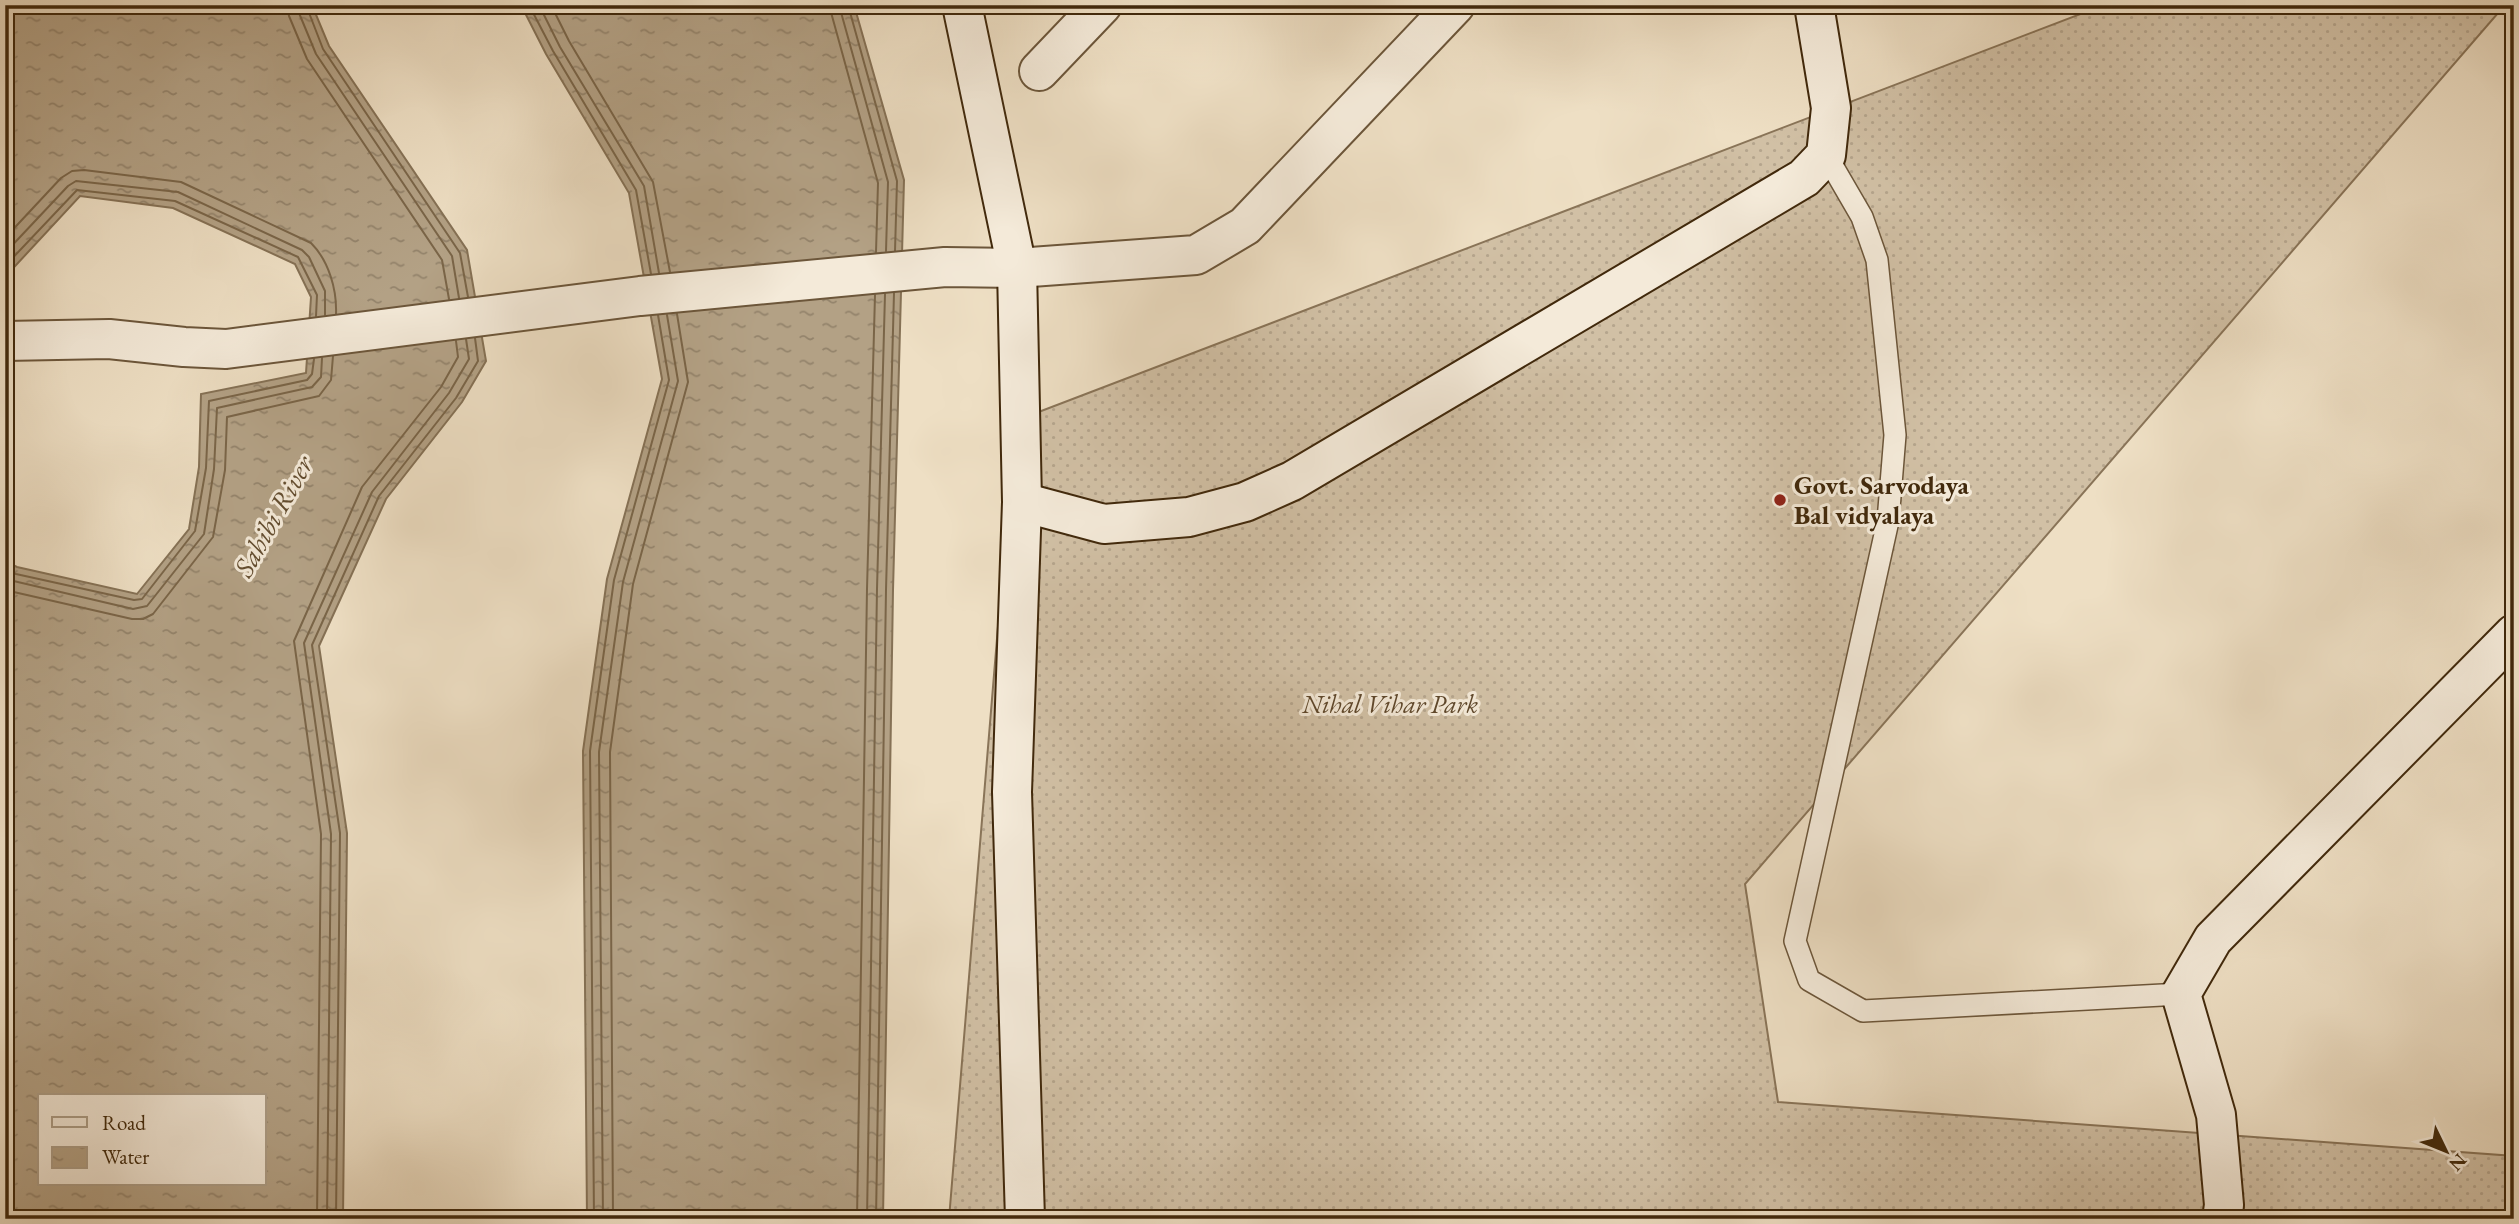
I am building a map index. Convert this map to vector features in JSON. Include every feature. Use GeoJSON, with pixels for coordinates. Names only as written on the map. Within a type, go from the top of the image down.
{"type":"FeatureCollection","features":[{"type":"Feature","properties":{"kind":"street"},"geometry":{"type":"LineString","coordinates":[[962,5],[1017,268],[1022,502],[1012,792],[1025,1219]]}},
{"type":"Feature","properties":{"kind":"street"},"geometry":{"type":"LineString","coordinates":[[1039,71],[1102,5]]}},
{"type":"Feature","properties":{"kind":"street"},"geometry":{"type":"LineString","coordinates":[[5,341],[109,339],[226,349],[640,296],[945,267],[1017,268],[1196,255],[1245,226],[1455,5]]}},
{"type":"Feature","properties":{"kind":"street"},"geometry":{"type":"LineString","coordinates":[[1022,502],[1104,524],[1189,517],[1245,502],[1292,481],[1804,178],[1826,155],[1832,108],[1814,5]]}},
{"type":"Feature","properties":{"kind":"street"},"geometry":{"type":"LineString","coordinates":[[2222,1219],[2224,1205],[2216,1115],[2181,994],[2213,939],[2508,651]]}},
{"type":"Feature","properties":{"kind":"lane"},"geometry":{"type":"LineString","coordinates":[[1826,155],[1862,217],[1877,260],[1895,435],[1888,521],[1795,941],[1809,980],[1863,1011],[2181,994]]}},
{"type":"Feature","properties":{"kind":"green space","name":"Nihal Vihar Park"},"geometry":{"type":"Polygon","coordinates":[[[2104,5],[2505,5],[1745,884],[1778,1102],[2514,1156],[2514,1219],[949,1219],[1015,421],[2104,5]]]}},
{"type":"Feature","properties":{"kind":"water","name":"Sahibi River"},"geometry":{"type":"Polygon","coordinates":[[[5,5],[312,5],[329,46],[467,250],[486,361],[462,402],[386,499],[319,646],[347,833],[343,1219],[5,1219],[5,561],[17,567],[137,594],[189,529],[199,467],[201,394],[306,373],[311,297],[295,264],[173,208],[80,196],[5,277],[5,5]]]}},
{"type":"Feature","properties":{"kind":"water"},"geometry":{"type":"Polygon","coordinates":[[[521,5],[854,5],[904,180],[893,590],[883,1219],[587,1219],[583,751],[607,579],[662,379],[629,193],[546,54],[521,5]]]}},
{"type":"Feature","properties":{"kind":"place","name":"Govt. Sarvodaya Bal vidyalaya"},"geometry":{"type":"Point","coordinates":[1780,500]}}]}
